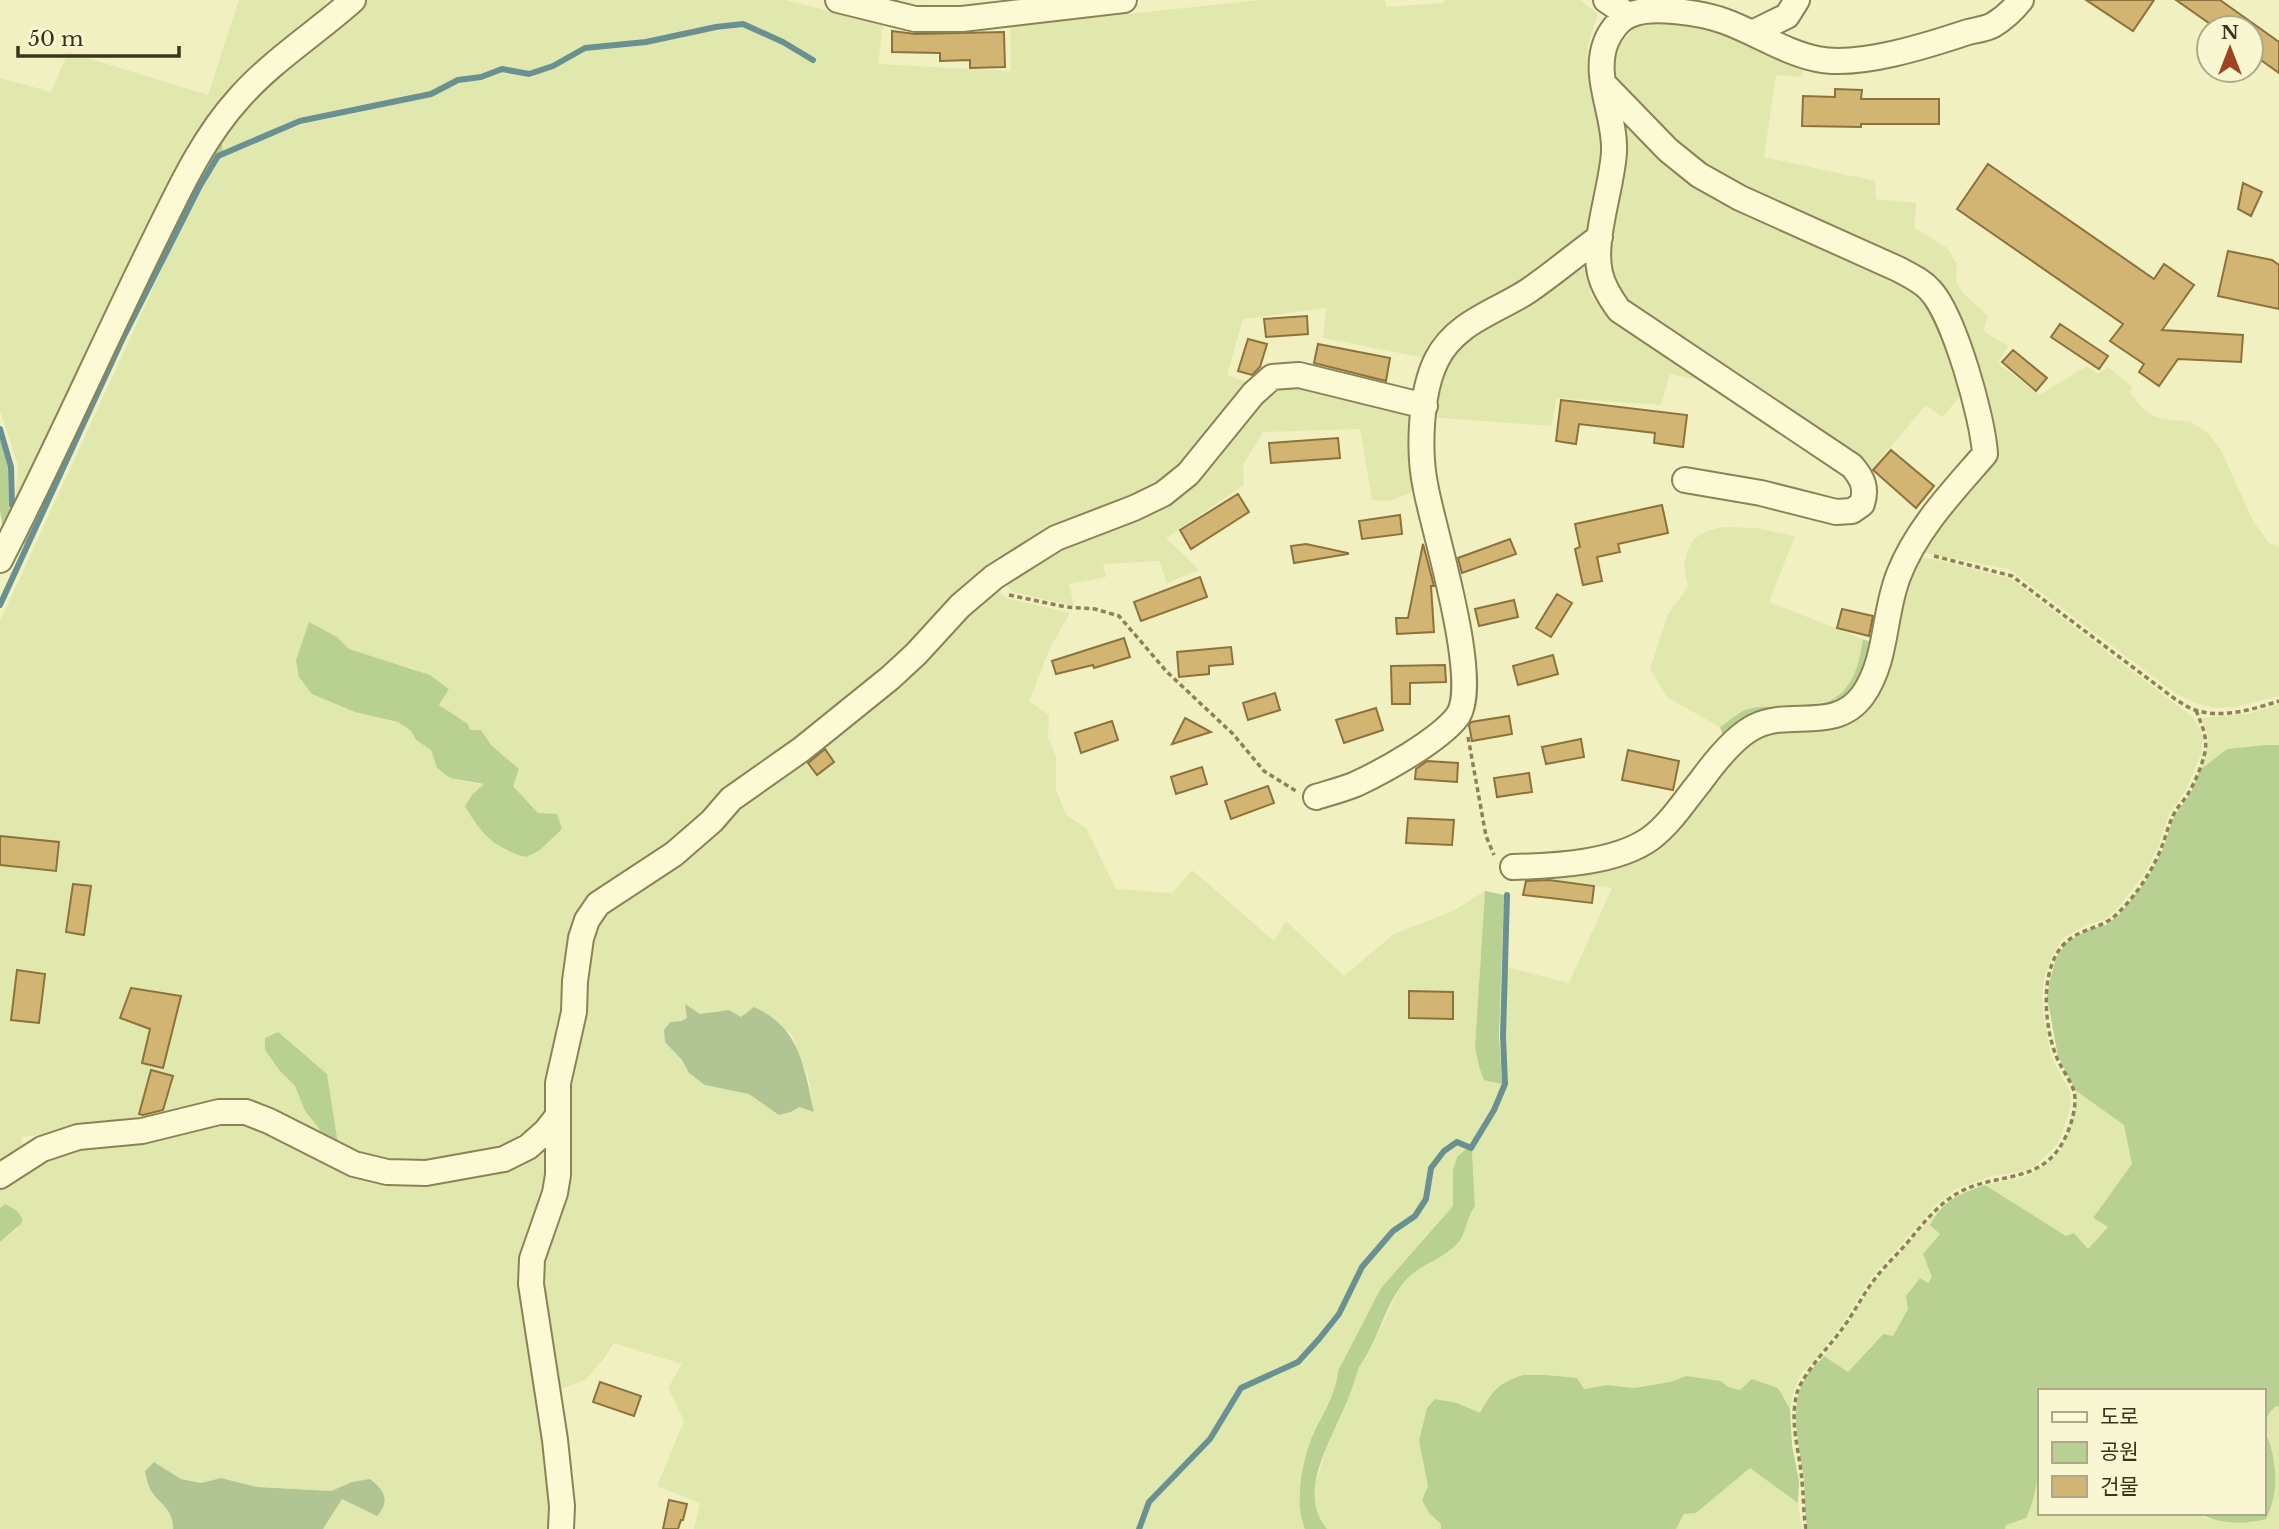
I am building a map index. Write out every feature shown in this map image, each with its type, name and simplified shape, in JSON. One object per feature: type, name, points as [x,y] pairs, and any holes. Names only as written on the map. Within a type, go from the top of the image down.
[{"type":"street","points":[[0,560],[126,297],[207,140],[239,97],[261,75],[353,0]]},
{"type":"street","points":[[838,0],[915,19],[962,19],[1124,0]]},
{"type":"street","points":[[1606,0],[1629,15]]},
{"type":"street","points":[[1752,33],[1787,16],[1797,0]]},
{"type":"street","points":[[1685,480],[1760,493],[1836,512],[1852,511],[1862,504],[1866,492],[1861,478],[1846,462],[1619,310],[1608,295],[1600,273],[1598,255],[1614,148],[1612,121],[1601,73],[1606,41],[1616,25],[1629,15],[1645,11],[1703,15],[1723,20],[1819,59],[1853,59],[1940,42],[1992,26],[2011,13],[2021,0]]},
{"type":"street","points":[[1513,867],[1579,862],[1630,849],[1651,838],[1738,738],[1755,727],[1770,722],[1830,717],[1852,708],[1864,694],[1875,672],[1898,575],[1908,555],[1941,505],[1985,454],[1984,434],[1953,328],[1931,290],[1898,269],[1741,198],[1699,175],[1668,150],[1604,84]]},
{"type":"street","points":[[1316,797],[1355,784],[1423,746],[1459,715],[1464,697],[1465,672],[1455,613],[1425,487],[1421,425],[1436,360],[1451,338],[1466,325],[1516,299],[1600,237]]},
{"type":"street","points":[[561,1529],[562,1506],[555,1440],[531,1284],[532,1259],[555,1193],[558,1175],[558,1083],[574,1012],[581,938],[587,920],[598,904],[674,854],[712,821],[731,799],[802,749],[890,678],[960,606],[994,577],[1056,538],[1163,494],[1188,474],[1232,418],[1272,377],[1299,374],[1425,406]]},
{"type":"street","points":[[0,1176],[42,1149],[78,1137],[142,1130],[219,1112],[246,1112],[270,1121],[354,1164],[387,1172],[426,1173],[504,1160],[528,1147],[547,1130],[556,1117]]},
{"type":"path","points":[[1908,555],[1934,556],[2012,576],[2175,699],[2196,710],[2222,713],[2279,701]]},
{"type":"path","points":[[994,577],[1009,594],[1066,607],[1095,609],[1119,616],[1167,672],[1233,734],[1264,771],[1290,790],[1316,797]]},
{"type":"path","points":[[1806,1529],[1794,1410],[1805,1374],[1817,1363],[1845,1326],[1874,1280],[1938,1208],[1958,1193],[1993,1180],[2021,1176],[2036,1170],[2048,1161],[2066,1137],[2075,1105],[2074,1091],[2056,1056],[2046,998],[2055,957],[2066,941],[2089,928],[2105,924],[2119,913],[2147,876],[2162,848],[2173,815],[2189,792],[2205,755],[2207,737],[2196,710]]},
{"type":"path","points":[[1459,715],[1466,725],[1486,836],[1495,858],[1513,867]]},
{"type":"green space","points":[[239,0],[328,0],[307,27],[246,73],[204,123],[15,502],[18,465],[0,411],[0,78],[51,92],[68,52],[208,95]]},
{"type":"green space","points":[[362,0],[785,0],[883,25],[878,64],[1011,71],[1010,26],[1261,0],[1385,0],[1386,7],[1443,3],[1445,0],[1580,0],[1598,14],[1588,44],[1587,63],[1601,139],[1596,201],[1589,241],[1430,359],[1323,338],[1326,308],[1243,319],[1227,375],[1255,385],[1165,486],[1077,522],[910,651],[689,831],[607,888],[566,995],[547,1110],[541,1124],[508,1152],[394,1169],[339,1150],[327,1074],[277,1033],[280,1071],[295,1086],[305,1111],[326,1143],[270,1116],[21,1137],[23,1152],[0,1168],[0,621],[167,258],[219,158],[300,125],[433,96],[459,82],[483,79],[501,71],[529,78],[586,50],[648,44],[685,35],[745,27],[780,42],[813,62],[813,57],[785,39],[743,22],[728,23],[645,40],[584,46],[551,65],[528,73],[501,67],[480,75],[457,78],[430,92],[299,120],[223,153],[220,129]],"holes":[[[309,623],[337,637],[349,649],[412,668],[449,688],[439,705],[468,724],[470,730],[481,730],[491,745],[519,769],[513,786],[538,813],[562,829],[540,850],[505,851],[497,844],[472,795],[486,784],[450,778],[437,768],[431,750],[416,740],[411,731],[398,722],[355,712],[296,660]]]},
{"type":"green space","points":[[1657,20],[1717,27],[1803,68],[1802,77],[1776,75],[1764,157],[1875,181],[1876,199],[1916,203],[1914,227],[1947,248],[1957,264],[1956,282],[1964,294],[1988,316],[1983,331],[2008,346],[1998,363],[2039,395],[2087,366],[2098,374],[2108,367],[2132,387],[2130,393],[2145,411],[2158,418],[2191,422],[2208,433],[2221,450],[2253,521],[2269,543],[2279,547],[2279,696],[2236,707],[2216,708],[2198,704],[2175,693],[2009,569],[1919,552],[1993,458],[1997,448],[1995,434],[1942,292],[1718,180],[1627,99],[1613,74],[1612,66],[1618,47],[1633,29]]},
{"type":"green space","points":[[1625,122],[1923,289],[1966,390],[1942,417],[1926,405],[1869,472],[1613,292],[1606,239],[1622,123]]},
{"type":"green space","points":[[220,129],[223,153],[216,156],[141,300],[25,545],[21,541]]},
{"type":"green space","points":[[1592,249],[1587,273],[1591,295],[1600,306],[1713,383],[1670,374],[1661,405],[1557,398],[1551,426],[1429,417],[1448,354]]},
{"type":"green space","points":[[1274,381],[1413,406],[1422,488],[1389,501],[1372,500],[1360,429],[1263,432],[1243,465],[1244,485],[1166,538],[1199,570],[1167,583],[1159,561],[1103,564],[1106,577],[1069,584],[1074,606],[1013,592],[1000,578],[1136,512]]},
{"type":"green space","points":[[0,440],[8,467],[12,520],[3,529],[0,511]]},
{"type":"green space","points":[[1725,527],[1755,528],[1795,536],[1769,602],[1863,639],[1861,655],[1852,680],[1840,696],[1798,708],[1763,708],[1741,712],[1720,727],[1668,698],[1650,669],[1668,614],[1688,587],[1684,567],[1687,552],[1694,539],[1706,531]]},
{"type":"green space","points":[[1912,557],[1934,559],[2011,579],[2194,718],[2203,737],[2201,754],[2186,790],[2169,814],[2158,847],[2144,875],[2116,910],[2104,920],[2088,924],[2063,938],[2052,956],[2044,979],[2044,1018],[2052,1058],[2070,1092],[2071,1104],[2056,1146],[2034,1167],[1992,1176],[1956,1189],[1935,1206],[1871,1278],[1842,1324],[1814,1361],[1802,1372],[1790,1409],[1778,1388],[1768,1385],[1740,1390],[1686,1376],[1670,1382],[1634,1388],[1607,1385],[1583,1389],[1490,1394],[1480,1414],[1457,1403],[1427,1408],[1419,1441],[1428,1486],[1422,1500],[1429,1513],[1441,1524],[1441,1529],[1327,1529],[1318,1518],[1314,1502],[1315,1485],[1326,1449],[1344,1410],[1359,1367],[1367,1357],[1400,1287],[1410,1274],[1449,1252],[1475,1206],[1472,1151],[1508,1085],[1505,1036],[1507,967],[1569,983],[1612,888],[1513,874],[1632,853],[1757,731],[1839,720]]},
{"type":"green space","points":[[992,584],[1006,598],[1070,613],[1050,648],[1029,701],[1049,715],[1048,738],[1056,756],[1056,789],[1066,815],[1086,828],[1116,889],[1172,893],[1192,870],[1274,941],[1286,921],[1344,976],[1394,934],[1453,911],[1485,891],[1475,1047],[1484,1079],[1502,1084],[1470,1145],[1457,1139],[1442,1149],[1428,1167],[1424,1198],[1413,1214],[1391,1228],[1360,1265],[1337,1313],[1317,1338],[1296,1359],[1239,1386],[1207,1438],[1147,1500],[1136,1529],[694,1529],[700,1503],[657,1486],[684,1421],[668,1388],[682,1364],[614,1343],[585,1380],[552,1392],[535,1284],[591,922]],"holes":[[[685,1005],[700,1014],[719,1010],[777,1024],[792,1035],[808,1076],[814,1112],[799,1107],[779,1114],[749,1094],[689,1073],[682,1060],[665,1042],[664,1029],[670,1022],[687,1018]]]},
{"type":"green space","points":[[309,622],[337,637],[349,649],[430,675],[449,689],[439,705],[468,724],[470,730],[481,730],[491,745],[519,769],[513,786],[538,813],[557,814],[562,829],[540,850],[526,857],[515,854],[489,839],[465,806],[484,784],[450,778],[437,768],[431,750],[398,722],[355,712],[312,694],[299,677],[296,660]]},
{"type":"green space","points":[[1863,639],[1878,645],[1850,702],[1724,740],[1720,727],[1749,709],[1812,707],[1836,697],[1852,679]]},
{"type":"green space","points":[[2279,704],[2279,745],[2227,749],[2200,770],[2206,755],[2208,736],[2202,718],[2251,713]]},
{"type":"green space","points":[[2279,745],[2279,1407],[2276,1406],[2272,1410],[2265,1422],[2265,1389],[2038,1389],[2038,1473],[2032,1504],[2026,1518],[2006,1525],[2005,1529],[1808,1529],[1796,1427],[1800,1389],[1808,1374],[1824,1356],[1848,1372],[1883,1334],[1893,1336],[1908,1309],[1906,1296],[1920,1278],[1928,1283],[1932,1277],[1923,1254],[1940,1234],[1930,1225],[1941,1209],[1959,1195],[1985,1185],[2066,1236],[2074,1233],[2088,1249],[2108,1227],[2093,1218],[2132,1164],[2124,1125],[2075,1090],[2058,1056],[2047,997],[2050,980],[2056,958],[2067,942],[2090,929],[2106,925],[2120,914],[2148,878],[2163,849],[2174,816],[2191,793],[2200,770],[2227,749]]},
{"type":"green space","points":[[1485,891],[1504,895],[1499,1036],[1502,1084],[1484,1080],[1475,1047]]},
{"type":"green space","points":[[685,1004],[700,1014],[729,1010],[741,1017],[754,1007],[782,1026],[798,1051],[814,1112],[799,1107],[779,1115],[749,1094],[705,1085],[689,1073],[682,1060],[665,1042],[664,1030],[670,1022],[687,1018]]},
{"type":"green space","points":[[278,1032],[327,1074],[339,1150],[326,1143],[305,1111],[295,1086],[265,1050],[265,1038]]},
{"type":"green space","points":[[2075,1090],[2124,1125],[2133,1164],[2093,1218],[2108,1227],[2088,1249],[2074,1234],[2066,1236],[1985,1185],[2021,1178],[2049,1162],[2061,1150],[2076,1105]]},
{"type":"green space","points":[[222,1115],[369,1174],[542,1141],[555,1158],[528,1262],[557,1529],[323,1529],[352,1482],[331,1491],[257,1487],[221,1478],[201,1483],[181,1479],[154,1462],[151,1489],[173,1519],[173,1529],[0,1529],[0,1242],[17,1229],[6,1204],[0,1208],[0,1180],[34,1157]]},
{"type":"green space","points":[[1458,1145],[1466,1149],[1457,1157],[1453,1170],[1453,1206],[1381,1288],[1338,1371],[1337,1386],[1303,1464],[1301,1519],[1305,1529],[1141,1529],[1151,1503],[1212,1441],[1243,1390],[1299,1364],[1342,1316],[1365,1268],[1395,1232],[1417,1218],[1429,1200],[1433,1169],[1446,1152]]},
{"type":"green space","points":[[1466,1149],[1472,1151],[1475,1206],[1457,1244],[1413,1273],[1389,1306],[1371,1348],[1359,1367],[1318,1471],[1315,1501],[1319,1516],[1327,1529],[1305,1529],[1300,1501],[1304,1464],[1312,1437],[1332,1397],[1338,1371],[1381,1288],[1453,1206],[1453,1170],[1457,1157]]},
{"type":"green space","points":[[5,1204],[16,1210],[22,1223],[0,1242],[0,1208]]},
{"type":"green space","points":[[1939,1209],[1930,1225],[1940,1233],[1932,1277],[1908,1309],[1893,1337],[1882,1334],[1848,1372],[1824,1356],[1875,1281]]},
{"type":"green space","points":[[1523,1375],[1577,1378],[1584,1389],[1607,1385],[1634,1388],[1670,1382],[1686,1376],[1721,1381],[1728,1387],[1740,1390],[1752,1379],[1778,1388],[1790,1409],[1792,1445],[1799,1481],[1798,1503],[1750,1468],[1696,1513],[1684,1514],[1676,1529],[1441,1529],[1441,1524],[1429,1513],[1422,1500],[1428,1486],[1419,1441],[1427,1408],[1435,1399],[1457,1403],[1480,1413],[1497,1389],[1507,1381]]},
{"type":"green space","points":[[2279,1407],[2279,1529],[2005,1529],[2006,1525],[2025,1518],[2029,1512],[2038,1465],[2038,1515],[2202,1515],[2208,1519],[2253,1523],[2272,1507],[2274,1494],[2272,1450],[2265,1425],[2267,1416]]},
{"type":"green space","points":[[2265,1422],[2275,1475],[2273,1502],[2266,1519],[2232,1522],[2202,1515],[2265,1515]]},
{"type":"green space","points":[[154,1462],[181,1479],[201,1483],[221,1478],[257,1487],[331,1491],[352,1482],[370,1479],[379,1487],[385,1501],[377,1516],[342,1499],[323,1529],[173,1529],[169,1512],[150,1489],[147,1480],[145,1471]]},
{"type":"green space","points":[[1750,1468],[1798,1503],[1802,1529],[1676,1529],[1684,1514],[1696,1513]]},
{"type":"building","points":[[2086,0],[2154,0],[2133,31]]},
{"type":"building","points":[[2176,0],[2220,0],[2240,14],[2196,14]]},
{"type":"building","points":[[892,31],[915,34],[1004,32],[1005,67],[970,68],[970,60],[940,61],[940,53],[892,52]]},
{"type":"building","points":[[2265,32],[2279,42],[2279,73],[2265,63]]},
{"type":"building","points":[[1835,89],[1862,90],[1861,99],[1939,99],[1939,124],[1802,126],[1803,96],[1835,97]]},
{"type":"building","points":[[1988,164],[2154,279],[2164,264],[2194,285],[2162,330],[2243,335],[2241,362],[2178,359],[2159,386],[2139,372],[2144,364],[2110,341],[2123,324],[1957,209]]},
{"type":"building","points":[[2243,183],[2262,192],[2251,216],[2238,209]]},
{"type":"building","points":[[2228,251],[2272,260],[2279,265],[2279,309],[2218,296]]},
{"type":"building","points":[[1307,316],[1308,334],[1266,337],[1264,319]]},
{"type":"building","points":[[2060,324],[2108,356],[2099,369],[2051,337]]},
{"type":"building","points":[[1248,339],[1267,344],[1260,367],[1252,375],[1238,371]]},
{"type":"building","points":[[1318,344],[1390,358],[1386,381],[1314,363]]},
{"type":"building","points":[[2013,350],[2047,378],[2036,391],[2002,362]]},
{"type":"building","points":[[1561,400],[1687,415],[1683,447],[1654,443],[1655,433],[1579,424],[1576,444],[1556,441]]},
{"type":"building","points":[[1338,438],[1340,458],[1271,463],[1269,443]]},
{"type":"building","points":[[1891,450],[1934,486],[1916,508],[1873,470]]},
{"type":"building","points":[[1238,494],[1249,512],[1191,549],[1180,530]]},
{"type":"building","points":[[1662,505],[1668,533],[1618,544],[1620,552],[1597,557],[1602,581],[1583,585],[1575,549],[1580,547],[1575,524]]},
{"type":"building","points":[[1400,515],[1402,534],[1362,539],[1359,521]]},
{"type":"building","points":[[1510,539],[1516,554],[1462,573],[1458,558]]},
{"type":"building","points":[[1306,544],[1348,554],[1294,563],[1291,546]]},
{"type":"building","points":[[1423,544],[1434,586],[1431,586],[1434,632],[1397,634],[1396,618],[1408,618]]},
{"type":"building","points":[[1200,577],[1207,597],[1141,621],[1134,602]]},
{"type":"building","points":[[1557,594],[1572,603],[1551,637],[1536,628]]},
{"type":"building","points":[[1514,600],[1518,617],[1479,626],[1475,609]]},
{"type":"building","points":[[1842,609],[1873,616],[1869,636],[1837,628]]},
{"type":"building","points":[[1124,638],[1130,657],[1094,668],[1093,665],[1056,674],[1052,661]]},
{"type":"building","points":[[1231,647],[1233,664],[1209,666],[1209,674],[1179,677],[1177,652]]},
{"type":"building","points":[[1553,655],[1558,674],[1518,685],[1513,666]]},
{"type":"building","points":[[1445,665],[1446,682],[1410,683],[1410,704],[1392,704],[1391,666]]},
{"type":"building","points":[[1275,693],[1280,710],[1248,720],[1243,703]]},
{"type":"building","points":[[1376,708],[1383,730],[1344,743],[1336,720]]},
{"type":"building","points":[[1509,716],[1512,734],[1472,741],[1469,725],[1471,722]]},
{"type":"building","points":[[1185,718],[1211,732],[1172,744]]},
{"type":"building","points":[[1112,721],[1118,740],[1081,753],[1075,733]]},
{"type":"building","points":[[1581,739],[1584,757],[1546,764],[1542,747]]},
{"type":"building","points":[[825,749],[834,762],[817,775],[808,763]]},
{"type":"building","points":[[1628,750],[1679,761],[1673,790],[1622,780]]},
{"type":"building","points":[[1427,761],[1458,763],[1457,782],[1415,779],[1416,769]]},
{"type":"building","points":[[1202,767],[1207,784],[1176,794],[1171,777]]},
{"type":"building","points":[[1529,773],[1532,792],[1497,797],[1494,778]]},
{"type":"building","points":[[1268,786],[1274,803],[1231,819],[1225,801]]},
{"type":"building","points":[[1408,818],[1454,820],[1452,845],[1406,843]]},
{"type":"building","points":[[0,836],[59,842],[56,871],[0,865]]},
{"type":"building","points":[[1549,880],[1594,886],[1592,903],[1523,895],[1526,881]]},
{"type":"building","points":[[73,884],[91,886],[84,935],[66,932]]},
{"type":"building","points":[[17,970],[45,974],[39,1023],[11,1020]]},
{"type":"building","points":[[131,988],[181,996],[163,1068],[142,1063],[150,1029],[120,1018]]},
{"type":"building","points":[[1409,991],[1453,992],[1453,1019],[1409,1018]]},
{"type":"building","points":[[151,1070],[173,1076],[163,1110],[143,1115],[139,1114]]},
{"type":"building","points":[[600,1382],[641,1396],[634,1416],[593,1402]]},
{"type":"building","points":[[669,1500],[687,1504],[678,1529],[663,1529]]},
{"type":"waterway","points":[[0,605],[122,340],[218,156],[300,121],[431,94],[458,80],[481,77],[502,69],[529,74],[553,66],[585,48],[646,42],[743,24],[783,42],[813,60]]},
{"type":"waterway","points":[[0,429],[11,467],[12,505]]},
{"type":"waterway","points":[[1139,1529],[1149,1502],[1210,1439],[1241,1388],[1298,1362],[1319,1339],[1339,1314],[1362,1267],[1393,1231],[1415,1216],[1426,1199],[1431,1168],[1444,1151],[1457,1142],[1471,1148],[1494,1110],[1505,1084],[1503,1036],[1507,895]]}]
